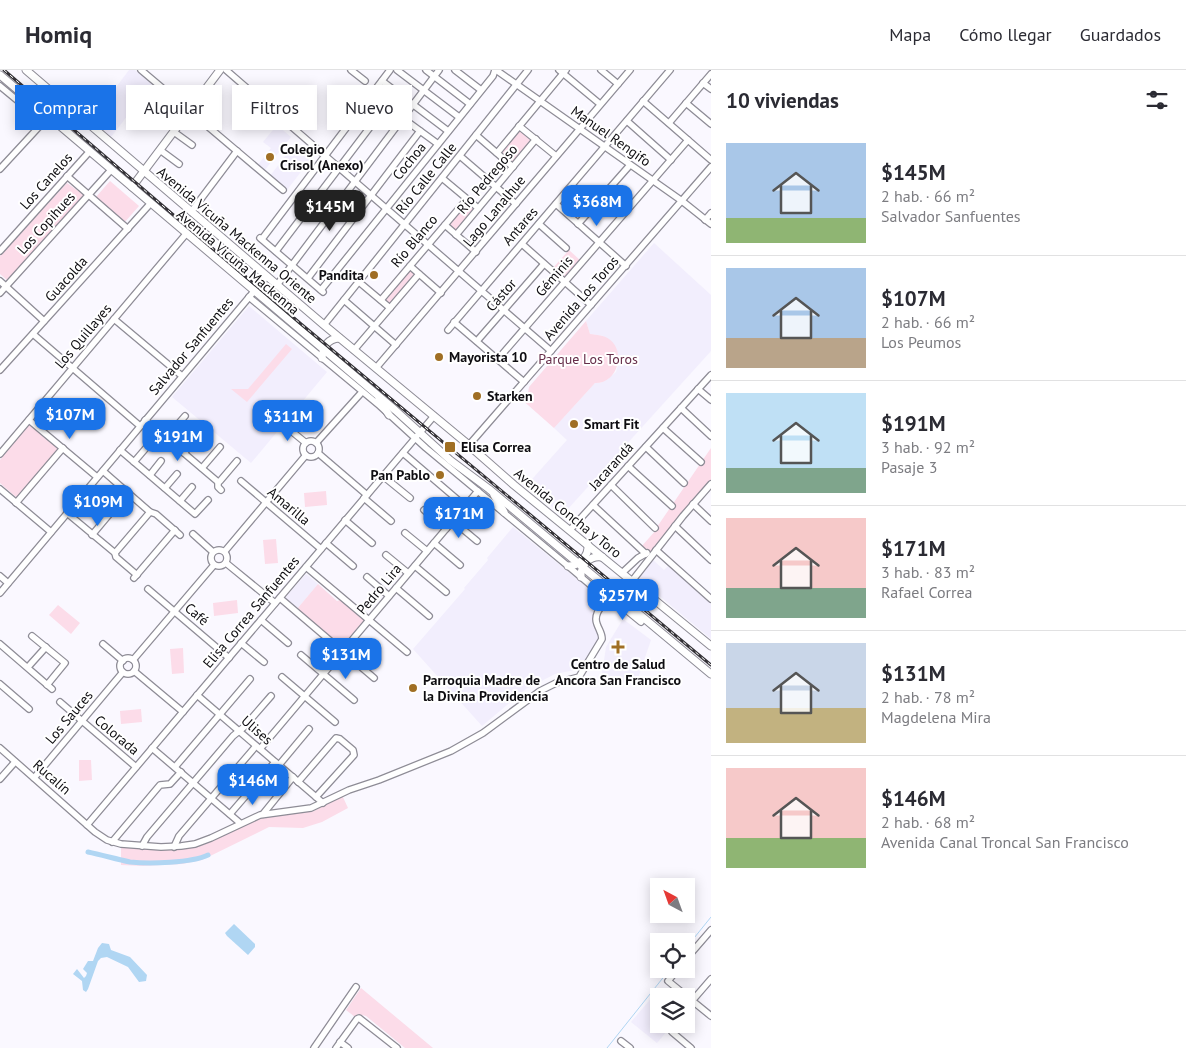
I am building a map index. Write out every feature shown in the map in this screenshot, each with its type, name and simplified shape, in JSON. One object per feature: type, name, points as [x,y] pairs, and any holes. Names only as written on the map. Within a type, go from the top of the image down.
[{"type":"main road","name":"Avenida Vicuña Mackenna Oriente","points":[[26,70],[144,173],[434,416]]},
{"type":"main road","points":[[208,85],[220,70]]},
{"type":"main road","name":"Avenida Vicuña Mackenna","points":[[0,75],[15,87]]},
{"type":"main road","name":"Avenida Vicuña Mackenna","points":[[65,130],[186,234],[251,294],[323,350],[374,393],[417,436]]},
{"type":"main road","points":[[132,187],[174,132]]},
{"type":"main road","points":[[322,358],[323,350],[330,340],[339,338]]},
{"type":"main road","points":[[374,393],[389,415]]},
{"type":"main road","name":"Avenida Concha y Toro","points":[[434,416],[514,485],[711,646]]},
{"type":"main road","points":[[417,436],[489,489],[631,610],[711,674]]},
{"type":"main road","points":[[489,489],[504,512]]},
{"type":"main road","points":[[581,577],[580,565],[587,553],[588,545]]},
{"type":"main road","points":[[568,566],[580,565],[591,558],[602,557]]},
{"type":"main road","points":[[619,604],[631,610]]},
{"type":"main road","points":[[640,622],[655,628]]},
{"type":"street","points":[[142,70],[160,85]]},
{"type":"street","points":[[226,70],[551,352]]},
{"type":"street","points":[[351,70],[365,81]]},
{"type":"street","points":[[379,85],[390,70]]},
{"type":"street","points":[[397,70],[459,118]]},
{"type":"street","points":[[426,70],[470,104]]},
{"type":"street","points":[[413,105],[439,70]]},
{"type":"street","points":[[454,70],[481,90]]},
{"type":"street","name":"Cochoa","points":[[308,278],[322,291],[496,70]]},
{"type":"street","name":"Manuel Rengifo","points":[[496,70],[682,201],[711,224]]},
{"type":"street","name":"Río Calle Calle","points":[[324,325],[528,70]]},
{"type":"street","points":[[601,70],[618,84]]},
{"type":"street","name":"Lago Lanalhue","points":[[376,368],[630,70]]},
{"type":"street","name":"Antares","points":[[448,330],[670,70]]},
{"type":"street","points":[[497,153],[563,71],[600,104]]},
{"type":"street","points":[[668,123],[711,74]]},
{"type":"street","points":[[382,81],[448,131]]},
{"type":"street","points":[[703,83],[711,89]]},
{"type":"street","name":"Avenida Vicuña Mackenna","points":[[0,86],[15,98]]},
{"type":"street","points":[[643,101],[711,160]]},
{"type":"street","points":[[686,103],[711,124]]},
{"type":"street","points":[[626,121],[671,160]]},
{"type":"street","points":[[412,125],[438,144]]},
{"type":"street","points":[[520,126],[556,156]]},
{"type":"street","points":[[0,169],[36,130]]},
{"type":"street","points":[[212,130],[283,190]]},
{"type":"street","points":[[344,130],[261,238],[308,278],[420,131]]},
{"type":"street","points":[[276,252],[368,130]]},
{"type":"street","points":[[277,285],[394,130]]},
{"type":"street","points":[[174,132],[192,145]]},
{"type":"street","points":[[476,136],[513,167]]},
{"type":"street","name":"Río Pedregoso","points":[[456,235],[536,140]]},
{"type":"street","name":"Géminis","points":[[498,359],[688,140]]},
{"type":"street","points":[[160,150],[179,164]]},
{"type":"street","name":"Los Canelos","points":[[0,251],[90,151]]},
{"type":"street","points":[[191,212],[237,151]]},
{"type":"street","points":[[460,156],[516,204]]},
{"type":"street","points":[[578,224],[630,165]]},
{"type":"street","name":"Avenida Los Toros","points":[[469,445],[711,167]]},
{"type":"street","name":"Los Copihues","points":[[0,293],[111,170]]},
{"type":"street","points":[[67,176],[128,229]]},
{"type":"street","points":[[442,178],[478,208]]},
{"type":"street","name":"Río Blanco","points":[[381,300],[467,199]]},
{"type":"street","name":"Guacolda","points":[[0,370],[150,204]]},
{"type":"street","points":[[556,204],[626,266]]},
{"type":"street","points":[[705,220],[711,214]]},
{"type":"street","points":[[539,224],[566,248]]},
{"type":"street","points":[[445,225],[476,252]]},
{"type":"street","name":"Los Quillayes","points":[[0,454],[186,234]]},
{"type":"street","points":[[522,244],[591,305]]},
{"type":"street","name":"Cástor","points":[[477,341],[544,264]]},
{"type":"street","points":[[410,266],[441,293]]},
{"type":"street","points":[[354,350],[419,274]]},
{"type":"street","name":"Salvador Sanfuentes","points":[[0,593],[267,276]]},
{"type":"street","points":[[0,281],[44,321]]},
{"type":"street","points":[[359,282],[390,308]]},
{"type":"street","points":[[251,294],[322,358],[389,415],[417,436],[478,491],[607,598],[619,604]]},
{"type":"street","points":[[344,300],[396,345]]},
{"type":"street","points":[[114,319],[182,376]]},
{"type":"street","points":[[454,322],[524,382]]},
{"type":"street","points":[[33,334],[140,426]]},
{"type":"street","name":"Jacarandá","points":[[570,530],[711,375]]},
{"type":"street","points":[[698,389],[711,400]]},
{"type":"street","points":[[316,443],[362,392]]},
{"type":"street","points":[[681,408],[711,436]]},
{"type":"street","points":[[166,438],[185,416]]},
{"type":"street","name":"Elisa Correa Sanfuentes","points":[[87,825],[434,416]]},
{"type":"street","points":[[29,420],[97,477]]},
{"type":"street","points":[[146,420],[218,482],[218,487],[221,490]]},
{"type":"street","points":[[284,425],[306,444]]},
{"type":"street","points":[[663,428],[701,462]]},
{"type":"street","points":[[184,453],[202,431]]},
{"type":"street","points":[[306,455],[304,448],[310,441],[316,443],[319,448],[318,453]]},
{"type":"street","points":[[202,468],[220,447]]},
{"type":"street","points":[[646,447],[684,483]]},
{"type":"street","points":[[16,503],[63,448]]},
{"type":"street","points":[[134,462],[146,448]]},
{"type":"street","points":[[120,450],[195,514],[208,500]]},
{"type":"street","points":[[306,455],[312,456],[318,453]]},
{"type":"street","points":[[318,453],[391,521]]},
{"type":"street","points":[[403,453],[465,506]]},
{"type":"street","points":[[225,551],[306,455]]},
{"type":"street","points":[[150,475],[161,461]]},
{"type":"street","points":[[218,482],[237,461]]},
{"type":"street","points":[[628,466],[672,506]]},
{"type":"street","points":[[103,471],[180,535]]},
{"type":"street","points":[[165,488],[177,474]]},
{"type":"street","points":[[383,476],[410,498]]},
{"type":"street","name":"Amarilla","points":[[241,481],[321,549]]},
{"type":"street","points":[[632,581],[711,484]]},
{"type":"street","points":[[610,485],[655,528]]},
{"type":"street","points":[[180,501],[192,487]]},
{"type":"street","points":[[0,489],[51,532]]},
{"type":"street","name":"Pedro Lira","points":[[174,847],[179,836],[304,696],[478,491]]},
{"type":"street","points":[[92,535],[128,492]]},
{"type":"street","points":[[593,504],[646,554]]},
{"type":"street","points":[[693,504],[711,521]]},
{"type":"street","points":[[424,510],[446,528]]},
{"type":"street","points":[[115,553],[150,512]]},
{"type":"street","points":[[67,513],[115,553],[117,558],[135,576],[175,530]]},
{"type":"street","points":[[345,520],[372,543]]},
{"type":"street","points":[[453,520],[477,541]]},
{"type":"street","points":[[675,526],[711,560]]},
{"type":"street","points":[[405,533],[427,552]]},
{"type":"street","points":[[193,534],[213,552]]},
{"type":"street","points":[[326,543],[353,566]]},
{"type":"street","points":[[434,543],[460,564]]},
{"type":"street","points":[[213,552],[218,550],[225,551]]},
{"type":"street","points":[[622,573],[638,558],[656,550]]},
{"type":"street","points":[[656,550],[711,599]]},
{"type":"street","points":[[214,564],[222,566],[226,563],[228,557],[225,551]]},
{"type":"street","points":[[213,552],[211,557],[214,564]]},
{"type":"street","points":[[386,555],[408,573]]},
{"type":"street","points":[[226,563],[275,603]]},
{"type":"street","points":[[133,660],[214,564]]},
{"type":"street","points":[[415,566],[446,592]]},
{"type":"street","points":[[306,567],[407,652]]},
{"type":"street","points":[[0,576],[8,583]]},
{"type":"street","points":[[367,577],[389,596]]},
{"type":"street","points":[[396,588],[429,616]]},
{"type":"street","name":"Café","points":[[148,589],[229,658]]},
{"type":"street","points":[[280,598],[374,678]]},
{"type":"street","points":[[112,842],[142,846],[174,847],[203,841],[263,814],[299,810],[323,803],[349,790],[451,752],[478,736],[540,691],[556,683],[580,677],[602,639],[596,619],[607,598]]},
{"type":"street","points":[[631,610],[640,622]]},
{"type":"street","points":[[261,620],[288,643]]},
{"type":"street","points":[[0,644],[50,687],[65,663],[32,636]]},
{"type":"street","points":[[242,643],[264,662]]},
{"type":"street","points":[[103,644],[123,661]]},
{"type":"street","points":[[28,667],[46,646]]},
{"type":"street","points":[[300,655],[354,700]]},
{"type":"street","points":[[133,660],[135,664],[134,670],[130,674],[123,672],[120,667],[123,661],[133,660]]},
{"type":"street","points":[[134,670],[182,712]]},
{"type":"street","name":"Los Sauces","points":[[34,778],[123,672]]},
{"type":"street","points":[[282,677],[335,722]]},
{"type":"street","points":[[175,767],[250,679]]},
{"type":"street","points":[[0,684],[29,709]]},
{"type":"street","name":"Ulises","points":[[197,695],[323,803]]},
{"type":"street","points":[[142,846],[147,837],[233,736],[271,696]]},
{"type":"street","name":"Colorada","points":[[60,702],[136,767]]},
{"type":"street","points":[[230,814],[309,729]]},
{"type":"street","points":[[263,814],[337,738],[353,750],[354,754],[316,797]]},
{"type":"street","name":"Rucalín","points":[[0,748],[102,838],[112,842]]},
{"type":"street","points":[[152,748],[240,823]]},
{"type":"street","points":[[0,779],[15,762]]},
{"type":"street","points":[[112,842],[159,786],[170,784],[181,772]]},
{"type":"street","points":[[695,949],[711,930]]},
{"type":"street","points":[[670,978],[668,980],[677,988]]},
{"type":"street","points":[[695,998],[711,979]]},
{"type":"street","points":[[314,1048],[356,987]]},
{"type":"street","points":[[695,1003],[711,1016]]},
{"type":"street","points":[[336,1048],[359,1018],[396,1048]]},
{"type":"street","points":[[673,1033],[691,1048]]},
{"type":"street","points":[[622,1041],[630,1048]]},
{"type":"street","points":[[340,1042],[348,1048]]},
{"type":"shaded area","points":[[129,70],[135,70],[152,84],[126,85],[126,118],[111,137],[104,130],[116,130],[116,87]]},
{"type":"shaded area","name":"Colegio Crisol (Anexo)","points":[[273,130],[283,130],[291,137],[264,171],[257,166],[271,148],[263,142]]},
{"type":"shaded area","points":[[296,142],[313,156],[287,190],[270,176]]},
{"type":"shaded area","points":[[654,243],[711,295],[711,351],[566,511],[561,514],[526,486],[567,440],[554,428],[595,383],[608,379],[616,372],[618,354],[603,336],[590,334],[586,321]]},
{"type":"shaded area","points":[[249,306],[327,372],[251,463],[172,397]]},
{"type":"shaded area","points":[[513,527],[603,600],[596,608],[594,616],[600,638],[580,669],[555,674],[526,689],[482,726],[413,649],[465,589],[488,560],[487,558]]},
{"type":"shaded area","points":[[653,560],[664,570],[668,566],[711,604],[711,639],[638,578]]},
{"type":"shaded area","points":[[306,574],[318,584],[297,609],[284,599]]},
{"type":"shaded area","points":[[623,619],[651,640],[636,684],[601,680],[606,647]]},
{"type":"shaded area","points":[[650,1000],[650,1033],[665,1033],[657,1043],[631,1022]]},
{"type":"green space","points":[[520,129],[532,140],[512,164],[500,154]]},
{"type":"green space","points":[[110,181],[139,206],[124,223],[96,197]]},
{"type":"green space","points":[[67,183],[85,196],[8,281],[0,274],[0,256]]},
{"type":"green space","points":[[466,202],[475,209],[455,233],[447,225]]},
{"type":"green space","points":[[569,250],[581,261],[565,280],[552,269]]},
{"type":"green space","points":[[410,269],[417,275],[391,307],[383,300]]},
{"type":"green space","name":"Parque Los Toros","points":[[586,321],[590,334],[605,337],[614,345],[618,351],[617,366],[609,378],[603,382],[595,383],[554,428],[520,398],[525,392],[528,393],[529,387]]},
{"type":"green space","points":[[286,344],[292,349],[247,402],[231,389],[248,389]]},
{"type":"green space","points":[[29,424],[59,449],[17,498],[0,483],[0,460]]},
{"type":"green space","points":[[711,448],[711,481],[651,551],[645,551],[641,547],[657,529]]},
{"type":"green space","points":[[326,491],[327,505],[305,507],[304,493]]},
{"type":"green space","points":[[276,539],[278,563],[265,564],[263,540]]},
{"type":"green space","points":[[318,584],[337,601],[340,600],[365,620],[341,646],[297,609]]},
{"type":"green space","points":[[237,600],[238,613],[214,616],[213,603]]},
{"type":"green space","points":[[58,605],[80,623],[71,634],[49,615]]},
{"type":"green space","points":[[183,648],[184,673],[172,674],[170,649]]},
{"type":"green space","points":[[141,709],[142,722],[121,724],[120,711]]},
{"type":"green space","points":[[79,760],[91,760],[92,780],[79,781]]},
{"type":"green space","points":[[342,795],[348,808],[322,822],[303,828],[269,827],[202,860],[182,864],[121,865],[121,847],[152,849],[196,847],[259,818],[314,811]]},
{"type":"green space","points":[[361,988],[433,1048],[405,1048],[366,1016],[358,1014],[355,1017],[346,1010]]},
{"type":"water","points":[[234,924],[255,944],[255,947],[248,955],[225,933]]},
{"type":"water","points":[[102,943],[109,944],[111,950],[130,957],[147,975],[146,981],[139,982],[128,967],[107,957],[101,958],[98,961],[88,989],[86,992],[83,990],[82,981],[73,974],[77,969],[84,978],[86,976],[87,973],[83,969],[88,961],[93,961]]},
{"type":"waterway","points":[[88,852],[130,862],[148,863],[192,860],[208,855]]},
{"type":"waterway","points":[[695,937],[711,917]]},
{"type":"waterway","points":[[607,1048],[663,978]]},
{"type":"railway","points":[[4,70],[301,324],[711,665]]},
{"type":"place","name":"Colegio Crisol (Anexo)","points":[[270,157]]},
{"type":"place","name":"Pandita","points":[[374,275]]},
{"type":"place","name":"Mayorista 10","points":[[439,357]]},
{"type":"place","name":"Starken","points":[[477,396]]},
{"type":"place","name":"Smart Fit","points":[[574,424]]},
{"type":"place","name":"Elisa Correa","points":[[450,447]]},
{"type":"place","name":"Pan Pablo","points":[[440,475]]},
{"type":"place","name":"Centro de Salud Ancora San Francisco","points":[[618,647]]},
{"type":"place","name":"Parroquia Madre de la Divina Providencia","points":[[413,688]]}]
